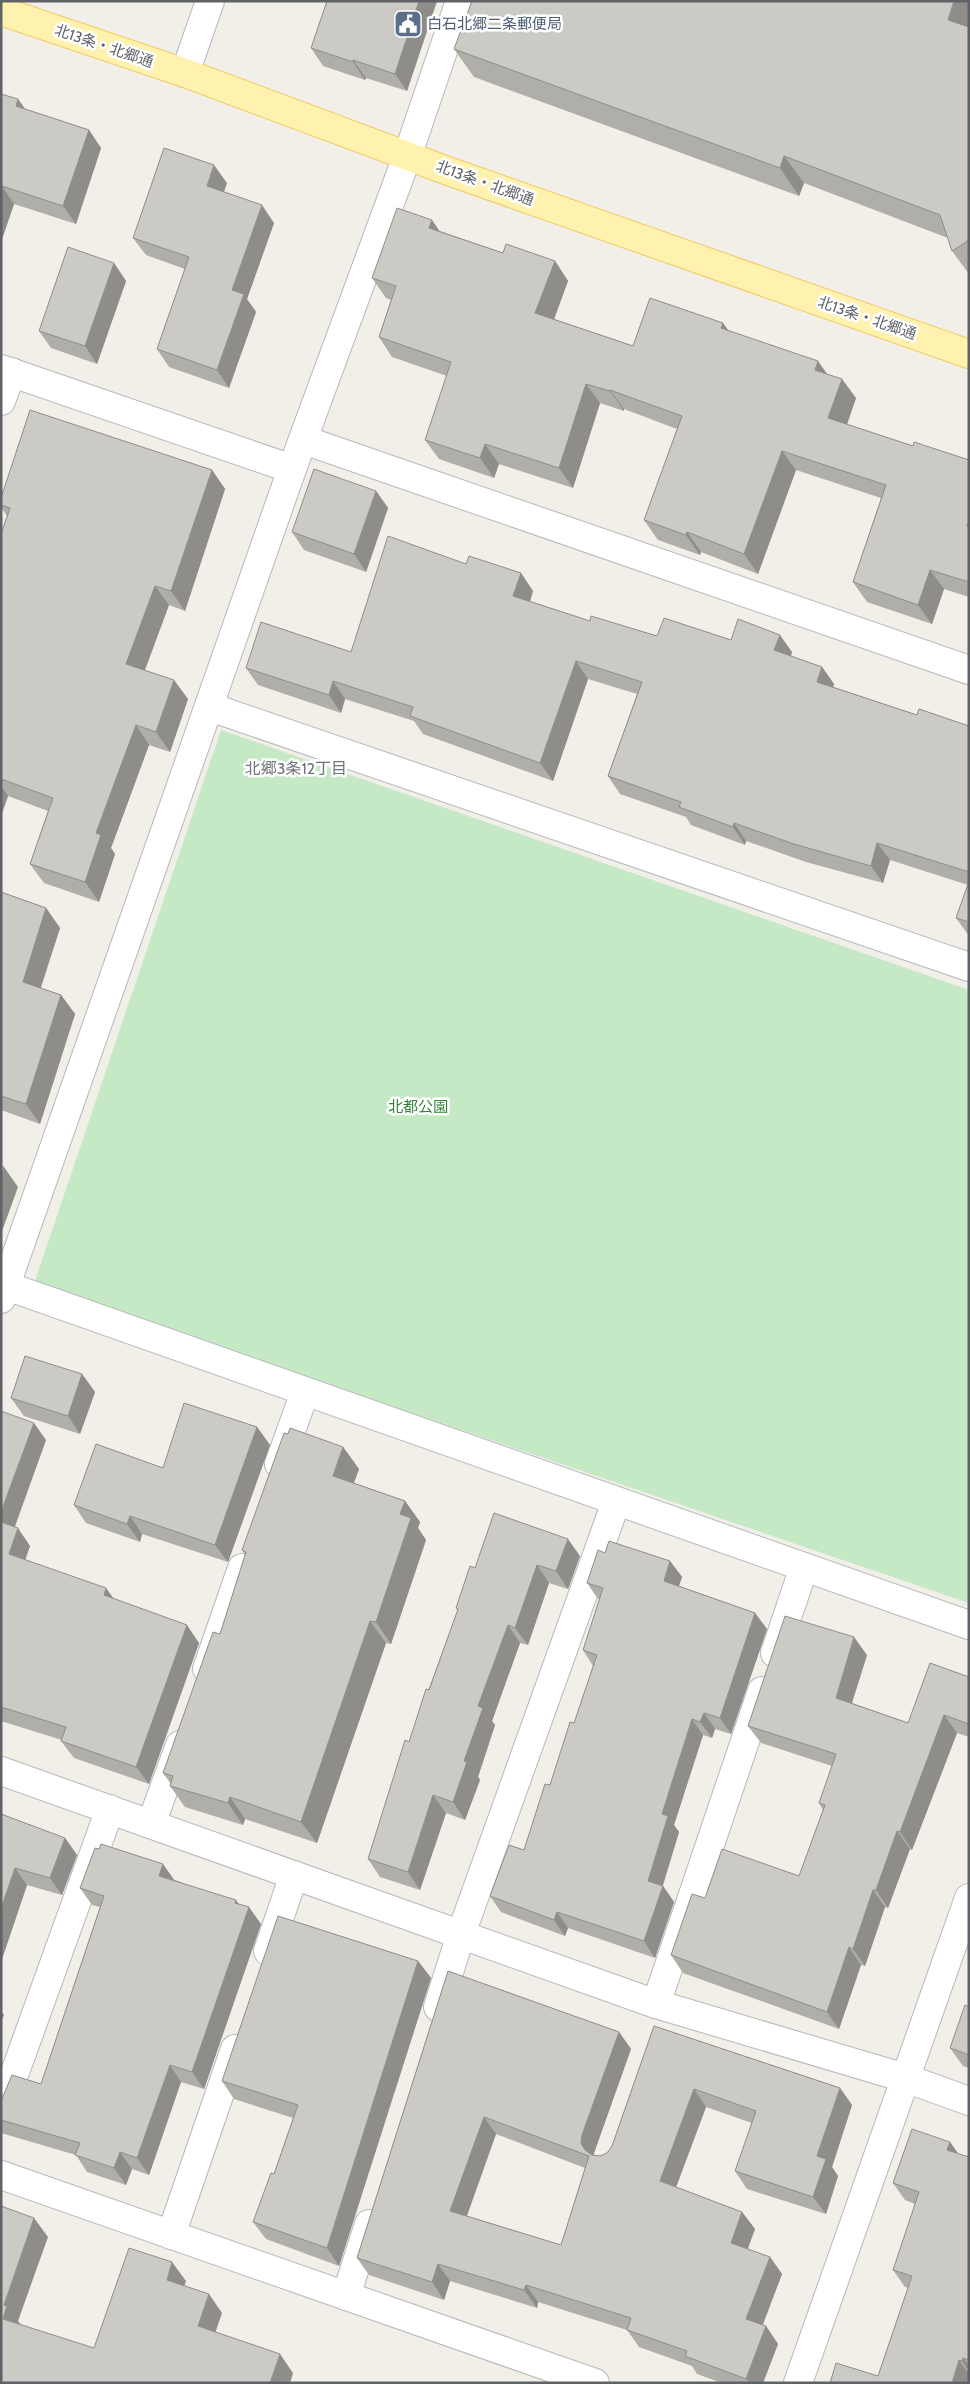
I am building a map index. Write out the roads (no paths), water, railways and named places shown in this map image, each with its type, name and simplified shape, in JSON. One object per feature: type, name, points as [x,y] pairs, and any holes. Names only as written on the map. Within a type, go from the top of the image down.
[{"type":"main road","name":"北13条・北郷通","points":[[1,11],[185,73],[408,154],[457,174],[969,354]]},
{"type":"street","points":[[185,73],[210,1]]},
{"type":"street","points":[[460,1],[408,154],[292,469],[210,707],[3,1290],[305,1392],[969,1625]]},
{"type":"street","points":[[1,401],[6,370],[292,469]]},
{"type":"street","points":[[304,440],[969,670]]},
{"type":"street","points":[[210,707],[969,966]]},
{"type":"street","points":[[272,1486],[305,1392]]},
{"type":"street","points":[[431,2030],[462,1934],[616,1502]]},
{"type":"street","points":[[198,1692],[252,1542]]},
{"type":"street","points":[[653,2033],[659,2005],[804,1567]]},
{"type":"street","points":[[151,1824],[188,1721]]},
{"type":"street","points":[[1,1771],[659,2005],[905,2078],[969,2101]]},
{"type":"street","points":[[1,2111],[110,1809]]},
{"type":"street","points":[[259,1976],[294,1875]]},
{"type":"street","points":[[798,2383],[969,1898]]},
{"type":"street","points":[[171,2235],[244,2022]]},
{"type":"street","points":[[1,2175],[595,2383]]},
{"type":"street","points":[[346,2296],[376,2201]]},
{"type":"place","name":"白石北郷二条郵便局","points":[[408,24]]},
{"type":"district","name":"北郷3条12丁目","points":[[296,768]]},
{"type":"park label","name":"北都公園","points":[[418,1107]]}]
